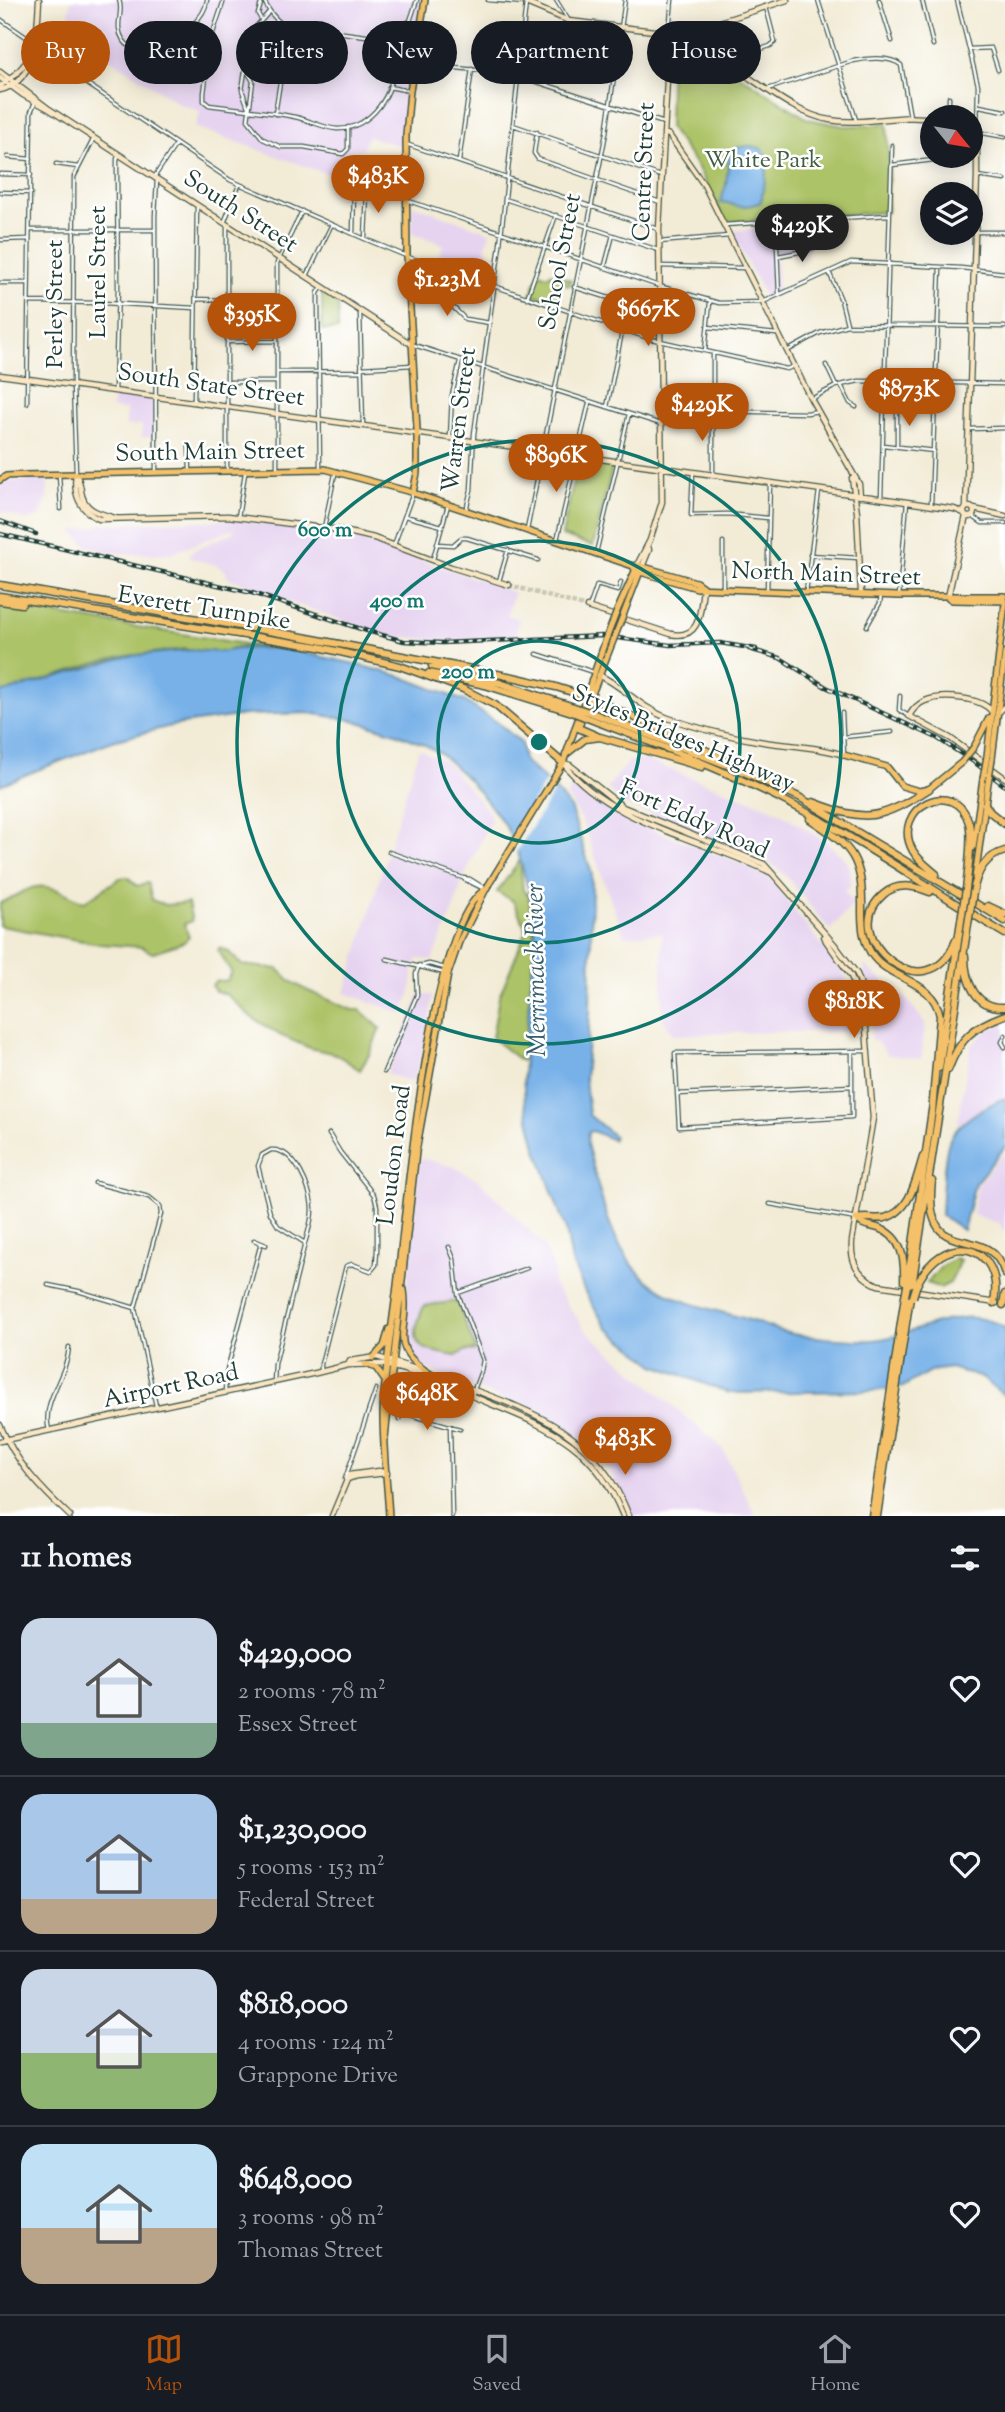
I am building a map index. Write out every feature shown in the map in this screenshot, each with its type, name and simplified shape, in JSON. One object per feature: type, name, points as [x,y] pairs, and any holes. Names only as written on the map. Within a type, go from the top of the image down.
[{"type":"highway","name":"Everett Turnpike","points":[[0,584],[386,653]]},
{"type":"highway","name":"Everett Turnpike","points":[[0,598],[136,616],[282,640],[400,666]]},
{"type":"highway","points":[[386,653],[513,677],[588,697],[697,746],[740,770]]},
{"type":"highway","name":"Styles Bridges Highway","points":[[386,653],[500,683],[740,770],[799,797],[944,883]]},
{"type":"highway","points":[[400,666],[464,689],[495,705],[563,763]]},
{"type":"highway","name":"Styles Bridges Highway","points":[[400,666],[485,685],[573,710]]},
{"type":"highway","name":"Styles Bridges Highway","points":[[591,716],[747,782],[792,804],[1003,934]]},
{"type":"highway","points":[[576,727],[600,737],[747,782]]},
{"type":"highway","points":[[566,754],[585,739],[600,737]]},
{"type":"highway","points":[[799,797],[840,813],[871,816],[897,808],[929,789]]},
{"type":"highway","points":[[909,1286],[969,918],[968,891],[971,832],[967,819],[959,808],[950,802],[938,799],[927,801],[912,817],[908,838],[917,857],[944,883],[968,891],[1005,914]]},
{"type":"highway","points":[[792,804],[841,841],[856,861],[862,884],[864,934],[872,955],[889,971],[926,989],[937,1004],[940,1016],[932,1112]]},
{"type":"highway","points":[[985,804],[989,812],[1005,824]]},
{"type":"highway","points":[[877,1516],[962,914],[968,891],[984,864],[995,854],[1005,851]]},
{"type":"highway","points":[[948,899],[911,886],[888,891],[880,898],[872,912],[871,927],[875,942],[883,955],[895,965],[910,971],[925,970],[944,960],[960,929]]},
{"type":"highway","points":[[968,891],[1005,921]]},
{"type":"highway","points":[[965,944],[967,977],[975,995],[990,1006],[1005,1007]]},
{"type":"highway","points":[[943,1082],[955,1052],[969,1033],[983,1023],[1005,1014]]},
{"type":"highway","points":[[936,1131],[930,1205],[934,1220],[940,1230],[953,1239],[987,1248],[997,1258],[1005,1274]]},
{"type":"highway","points":[[856,1219],[884,1218],[903,1206],[911,1194],[929,1135]]},
{"type":"highway","points":[[856,1219],[861,1224],[886,1231],[898,1244],[909,1286]]},
{"type":"highway","points":[[909,1286],[940,1255],[954,1249],[970,1249],[984,1256],[994,1267],[998,1286],[994,1303]]},
{"type":"highway","points":[[1004,1305],[1005,1294]]},
{"type":"highway","points":[[872,1516],[892,1402]]},
{"type":"main road","points":[[422,21],[425,0]]},
{"type":"main road","points":[[411,84],[406,144],[406,200],[417,473],[413,493]]},
{"type":"main road","name":"South Main Street","points":[[2,476],[320,468],[413,493]]},
{"type":"main road","name":"North Main Street","points":[[413,493],[638,568],[696,582],[703,587],[948,597],[953,600],[1005,600]]},
{"type":"main road","name":"Loudon Road","points":[[588,697],[593,672],[617,611],[638,568]]},
{"type":"main road","name":"Loudon Road","points":[[385,1438],[389,1413],[396,1292],[417,1115],[447,971],[460,924],[478,893],[486,889],[563,763],[576,727],[575,723],[600,676],[638,568]]},
{"type":"main road","points":[[969,869],[986,781],[999,682],[1005,600]]},
{"type":"main road","points":[[1001,661],[1005,653]]},
{"type":"main road","points":[[844,755],[887,767],[898,782],[912,790],[929,789],[961,762],[974,747],[995,713]]},
{"type":"main road","points":[[968,891],[985,804],[986,781]]},
{"type":"main road","name":"Loudon Road","points":[[389,1516],[383,1415],[386,1384],[403,1280],[421,1117],[447,971]]},
{"type":"main road","points":[[403,1280],[405,1296],[402,1342],[412,1360],[432,1375]]},
{"type":"main road","points":[[373,1358],[386,1340],[396,1292]]},
{"type":"main road","points":[[365,1364],[376,1368],[383,1375],[386,1384]]},
{"type":"main road","points":[[389,1413],[402,1382],[411,1377],[423,1376]]},
{"type":"street","points":[[37,21],[39,0]]},
{"type":"street","points":[[119,0],[119,30],[122,37],[132,49],[147,52],[153,51],[197,22],[205,10],[207,0]]},
{"type":"street","points":[[224,0],[211,39],[204,101],[209,105],[300,118],[336,129],[348,127],[373,115],[391,84]]},
{"type":"street","points":[[263,0],[258,14],[261,20],[269,12]]},
{"type":"street","points":[[263,0],[278,21]]},
{"type":"street","points":[[410,21],[417,0]]},
{"type":"street","points":[[488,0],[526,2],[569,21]]},
{"type":"street","points":[[556,0],[569,21]]},
{"type":"street","name":"School Street","points":[[623,21],[625,0]]},
{"type":"street","name":"Centre Street","points":[[669,21],[672,0]]},
{"type":"street","points":[[723,21],[787,0]]},
{"type":"street","points":[[818,0],[856,121]]},
{"type":"street","points":[[878,0],[892,41]]},
{"type":"street","points":[[922,0],[933,45]]},
{"type":"street","points":[[957,0],[976,73],[979,105]]},
{"type":"street","name":"Warren Street","points":[[525,21],[526,2]]},
{"type":"street","points":[[761,50],[771,47],[775,42],[766,7]]},
{"type":"street","points":[[0,19],[21,36]]},
{"type":"street","points":[[970,49],[991,48],[998,70]]},
{"type":"street","points":[[768,89],[864,59],[895,60],[901,65],[910,117]]},
{"type":"street","points":[[0,88],[10,83],[21,70]]},
{"type":"street","name":"South Street","points":[[0,72],[35,102],[49,109]]},
{"type":"street","points":[[459,162],[471,76]]},
{"type":"street","name":"South Street","points":[[0,78],[411,344]]},
{"type":"street","points":[[89,84],[239,185],[407,256],[660,341],[786,369],[794,366]]},
{"type":"street","points":[[243,84],[242,90],[249,110]]},
{"type":"street","points":[[253,84],[248,120],[266,141],[281,147],[304,147],[342,154],[348,149],[348,127]]},
{"type":"street","points":[[275,114],[280,84]]},
{"type":"street","name":"Warren Street","points":[[466,510],[471,490],[474,440],[518,84]]},
{"type":"street","points":[[543,84],[664,123]]},
{"type":"street","name":"School Street","points":[[527,530],[613,84]]},
{"type":"street","name":"Centre Street","points":[[638,568],[649,550],[661,508],[659,229],[666,84]]},
{"type":"street","points":[[760,84],[820,118],[856,121],[920,118]]},
{"type":"street","points":[[390,87],[410,91]]},
{"type":"street","points":[[949,97],[949,105]]},
{"type":"street","points":[[27,403],[31,112],[35,102]]},
{"type":"street","points":[[984,107],[1005,111]]},
{"type":"street","points":[[513,125],[661,176]]},
{"type":"street","points":[[537,132],[534,153],[538,159],[660,202]]},
{"type":"street","points":[[664,133],[668,134],[694,169],[851,473],[858,496],[861,593]]},
{"type":"street","points":[[984,133],[1005,137]]},
{"type":"street","name":"Perley Street","points":[[76,474],[73,385],[74,177],[94,138]]},
{"type":"street","points":[[156,472],[156,178],[176,144]]},
{"type":"street","points":[[406,144],[659,229]]},
{"type":"street","points":[[881,498],[892,145]]},
{"type":"street","name":"Laurel Street","points":[[115,391],[118,304],[117,160],[120,155]]},
{"type":"street","points":[[8,157],[31,159]]},
{"type":"street","points":[[892,165],[920,162]]},
{"type":"street","points":[[56,164],[78,167]]},
{"type":"street","points":[[974,168],[976,182]]},
{"type":"street","points":[[0,174],[31,175]]},
{"type":"street","points":[[976,176],[1005,180]]},
{"type":"street","points":[[227,470],[226,224],[239,185]]},
{"type":"street","points":[[353,234],[354,190],[367,191],[365,239]]},
{"type":"street","points":[[0,192],[31,193]]},
{"type":"street","points":[[505,198],[659,250]]},
{"type":"street","points":[[406,200],[710,302],[763,302],[851,262],[1005,272]]},
{"type":"street","points":[[194,401],[197,205]]},
{"type":"street","points":[[277,468],[277,268],[279,258],[302,212]]},
{"type":"street","points":[[527,298],[556,215]]},
{"type":"street","points":[[724,225],[890,215]]},
{"type":"street","points":[[778,256],[816,247],[816,219]]},
{"type":"street","points":[[776,222],[779,295]]},
{"type":"street","points":[[307,276],[331,225]]},
{"type":"street","points":[[30,230],[155,230]]},
{"type":"street","points":[[983,232],[1005,232]]},
{"type":"street","points":[[605,267],[613,235]]},
{"type":"street","points":[[659,242],[730,236]]},
{"type":"street","points":[[0,240],[30,239]]},
{"type":"street","points":[[948,597],[969,512],[967,492],[975,245]]},
{"type":"street","points":[[659,266],[746,268]]},
{"type":"street","points":[[931,505],[940,267]]},
{"type":"street","points":[[829,272],[841,300],[847,325]]},
{"type":"street","points":[[0,283],[29,283]]},
{"type":"street","points":[[320,468],[318,293],[322,286]]},
{"type":"street","points":[[574,287],[660,314]]},
{"type":"street","points":[[409,289],[451,305],[465,319],[490,323]]},
{"type":"street","points":[[196,299],[227,300]]},
{"type":"street","points":[[29,302],[195,308]]},
{"type":"street","points":[[705,351],[710,302]]},
{"type":"street","points":[[359,311],[363,425]]},
{"type":"street","points":[[787,351],[820,333],[847,325],[1005,327]]},
{"type":"street","points":[[708,327],[778,334]]},
{"type":"street","points":[[607,407],[622,330]]},
{"type":"street","points":[[227,342],[277,341]]},
{"type":"street","points":[[411,344],[661,424]]},
{"type":"street","points":[[713,353],[713,474]]},
{"type":"street","points":[[450,437],[453,395],[460,360]]},
{"type":"street","points":[[278,372],[319,372],[413,365]]},
{"type":"street","points":[[826,365],[850,403],[856,407]]},
{"type":"street","name":"South State Street","points":[[0,375],[576,454],[969,512]]},
{"type":"street","points":[[811,399],[839,385],[859,381],[1005,384]]},
{"type":"street","points":[[227,382],[277,382]]},
{"type":"street","points":[[558,540],[589,402]]},
{"type":"street","points":[[884,408],[935,410]]},
{"type":"street","points":[[897,409],[897,446]]},
{"type":"street","points":[[661,411],[818,411]]},
{"type":"street","points":[[596,553],[629,414]]},
{"type":"street","points":[[969,429],[1005,428]]},
{"type":"street","points":[[883,445],[934,452]]},
{"type":"street","points":[[189,446],[190,471]]},
{"type":"street","points":[[238,517],[245,469]]},
{"type":"street","points":[[324,528],[335,471]]},
{"type":"street","points":[[694,472],[691,514],[768,518]]},
{"type":"street","points":[[59,474],[61,509]]},
{"type":"street","points":[[76,474],[82,497],[88,507],[101,515],[116,518],[238,517],[355,533],[509,585]]},
{"type":"street","points":[[767,591],[770,483]]},
{"type":"street","points":[[806,592],[819,489]]},
{"type":"street","points":[[394,545],[413,493]]},
{"type":"street","points":[[899,596],[907,502]]},
{"type":"street","points":[[432,560],[448,505]]},
{"type":"street","points":[[969,512],[1005,516]]},
{"type":"street","points":[[969,512],[982,523],[1005,523]]},
{"type":"street","points":[[404,516],[442,526]]},
{"type":"street","points":[[437,544],[453,545],[461,538],[467,538],[538,560]]},
{"type":"street","points":[[723,542],[723,589]]},
{"type":"street","points":[[499,582],[508,551]]},
{"type":"street","points":[[810,555],[859,558]]},
{"type":"street","points":[[621,582],[618,591],[597,585],[588,607],[671,634],[682,635],[689,633],[697,625],[703,587]]},
{"type":"street","points":[[867,626],[880,603],[881,595]]},
{"type":"street","points":[[537,654],[593,672],[647,708],[671,719],[755,741],[807,746],[844,755],[842,713]]},
{"type":"street","points":[[981,702],[997,692],[1005,699]]},
{"type":"street","points":[[900,696],[899,710],[950,738],[1005,778]]},
{"type":"street","points":[[909,716],[919,704],[931,699],[953,698],[981,702],[995,713],[1005,706]]},
{"type":"street","points":[[843,737],[892,732]]},
{"type":"street","name":"Fort Eddy Road","points":[[563,763],[597,794],[622,812],[773,874],[835,945],[862,982],[872,1124],[851,1255],[859,1272],[884,1286],[1004,1305]]},
{"type":"street","points":[[389,852],[470,879],[486,889]]},
{"type":"street","points":[[387,959],[420,966],[429,964],[447,971]]},
{"type":"street","points":[[384,1072],[417,995],[416,974],[420,966]]},
{"type":"street","points":[[1005,1035],[1002,1042],[1005,1047]]},
{"type":"street","points":[[852,1051],[852,1117],[678,1126],[675,1053],[777,1050],[867,1051]]},
{"type":"street","points":[[677,1094],[852,1086]]},
{"type":"street","points":[[321,1372],[346,1266],[352,1264],[371,1270],[376,1265],[377,1250],[377,1206],[374,1195],[329,1134]]},
{"type":"street","points":[[274,1382],[275,1364],[305,1243],[312,1214],[308,1188],[289,1155],[281,1150],[270,1150],[260,1158],[258,1169],[270,1213],[278,1226],[305,1243]]},
{"type":"street","points":[[95,1183],[149,1197],[160,1206],[161,1214],[135,1308],[156,1409]]},
{"type":"street","points":[[770,1204],[856,1219]]},
{"type":"street","points":[[254,1240],[266,1245]]},
{"type":"street","points":[[225,1393],[226,1374],[261,1243]]},
{"type":"street","points":[[449,1247],[454,1259],[457,1294],[483,1360],[473,1393]]},
{"type":"street","points":[[457,1294],[527,1268]]},
{"type":"street","points":[[48,1285],[135,1308]]},
{"type":"street","points":[[49,1431],[48,1407],[67,1364],[69,1347]]},
{"type":"street","name":"Airport Road","points":[[348,1365],[373,1358],[391,1363]]},
{"type":"street","points":[[391,1363],[432,1375],[473,1393],[545,1426],[568,1441],[602,1476],[623,1516]]},
{"type":"street","points":[[391,1363],[548,1421],[581,1443],[610,1477],[629,1516]]},
{"type":"street","name":"Airport Road","points":[[3,1441],[348,1365],[391,1363]]},
{"type":"street","points":[[332,1516],[376,1389]]},
{"type":"street","points":[[399,1420],[401,1404]]},
{"type":"street","points":[[400,1412],[460,1429]]},
{"type":"street","points":[[0,1425],[3,1441],[36,1484],[70,1516]]},
{"type":"street","points":[[450,1426],[452,1516]]},
{"type":"street","points":[[344,1482],[349,1475],[356,1472],[387,1473]]},
{"type":"shaded area","points":[[71,0],[423,0],[419,21],[362,21],[362,84],[409,84],[403,147],[368,136],[362,150],[352,150],[350,182],[195,127],[201,111],[181,105],[149,84],[222,84],[222,21],[124,21],[124,68],[110,58],[110,21],[68,21]]},
{"type":"shaded area","points":[[412,205],[490,232],[485,249],[488,253],[480,278],[437,263],[443,244],[412,233]]},
{"type":"shaded area","points":[[796,225],[797,235],[807,234],[808,249],[776,255],[778,290],[777,294],[766,299],[732,231]]},
{"type":"shaded area","points":[[114,394],[153,400],[153,437],[142,437],[142,425],[126,426],[126,410],[112,409]]},
{"type":"shaded area","points":[[48,479],[47,499],[40,516],[27,520],[0,511],[0,482]]},
{"type":"shaded area","points":[[231,520],[356,538],[514,592],[507,615],[519,619],[516,637],[454,641],[390,636],[269,595],[269,592],[228,578],[226,571],[216,565],[190,558],[190,553],[234,532],[233,529],[172,553],[134,554],[109,552],[87,546],[73,531],[102,524]]},
{"type":"shaded area","points":[[419,749],[446,762],[489,812],[491,820],[465,874],[432,960],[418,959],[413,970],[412,988],[403,1014],[345,993]]},
{"type":"shaded area","points":[[645,760],[776,810],[826,842],[845,859],[851,873],[850,886],[844,891],[854,903],[830,930],[785,875],[766,860],[623,803],[607,788],[629,761]]},
{"type":"shaded area","points":[[575,780],[621,818],[740,863],[769,878],[845,975],[858,1032],[673,1035],[662,1017],[662,933],[624,936],[581,818],[567,796]]},
{"type":"shaded area","points":[[864,965],[908,1001],[925,1023],[921,1059],[888,1055],[872,1040]]},
{"type":"shaded area","points":[[420,993],[433,996],[426,1038],[413,1082],[387,1074]]},
{"type":"shaded area","points":[[1005,1024],[1005,1097],[986,1104],[957,1126],[971,1046],[988,1029]]},
{"type":"shaded area","points":[[1005,1151],[1005,1234],[1000,1224],[972,1214],[978,1184]]},
{"type":"shaded area","points":[[420,1158],[454,1167],[478,1180],[544,1245],[554,1270],[553,1284],[586,1331],[722,1448],[756,1516],[631,1516],[608,1469],[593,1451],[566,1428],[540,1414],[423,1367],[412,1358],[404,1344],[403,1330]]},
{"type":"green space","name":"White Park","points":[[670,84],[753,84],[808,119],[844,126],[887,122],[887,212],[726,222],[697,166],[669,127]]},
{"type":"green space","points":[[539,273],[548,276],[550,273],[571,280],[570,285],[561,283],[554,302],[531,294]]},
{"type":"green space","points":[[322,293],[338,304],[338,330],[322,330]]},
{"type":"green space","points":[[578,460],[613,465],[593,546],[562,536]]},
{"type":"green space","points":[[10,607],[268,648],[251,646],[197,653],[185,649],[121,657],[0,695],[0,608]]},
{"type":"green space","points":[[520,860],[523,891],[528,894],[536,947],[529,1020],[521,1061],[492,1038],[499,997],[525,934],[525,926],[513,901],[497,892]]},
{"type":"green space","points":[[128,877],[137,886],[148,883],[152,900],[165,905],[188,903],[192,921],[184,924],[189,937],[184,942],[152,953],[142,947],[100,944],[0,926],[0,903],[28,889],[48,887],[84,902],[120,878]]},
{"type":"green space","points":[[220,948],[229,952],[242,965],[278,969],[289,980],[306,990],[352,1010],[360,1010],[380,1028],[360,1070],[336,1054],[310,1048],[280,1035],[251,1017],[226,994],[215,991],[212,986],[215,981],[227,981],[231,972],[218,950]]},
{"type":"green space","points":[[955,1258],[960,1260],[950,1283],[940,1288],[927,1283],[941,1267]]},
{"type":"green space","points":[[457,1301],[476,1350],[465,1351],[456,1356],[433,1351],[419,1344],[416,1330],[424,1306]]},
{"type":"water","points":[[736,148],[760,148],[769,158],[761,202],[743,206],[720,203],[726,185],[729,155]]},
{"type":"water","name":"Merrimack River","points":[[285,649],[351,663],[400,676],[464,701],[498,723],[521,743],[524,761],[553,787],[570,807],[592,874],[590,1012],[585,1079],[589,1115],[614,1136],[613,1140],[593,1131],[588,1132],[587,1144],[610,1224],[624,1254],[634,1267],[657,1287],[684,1301],[806,1336],[872,1340],[955,1319],[988,1320],[1005,1328],[1005,1396],[982,1378],[951,1368],[930,1371],[903,1387],[873,1391],[729,1393],[655,1365],[607,1328],[586,1294],[572,1262],[566,1230],[536,1147],[525,1103],[523,1074],[535,933],[532,901],[519,856],[506,827],[486,800],[441,754],[396,733],[352,720],[309,713],[245,715],[175,725],[112,741],[0,785],[0,693],[129,656],[192,650],[220,652]]},
{"type":"water","points":[[1005,1098],[1005,1147],[975,1183],[963,1230],[941,1215],[948,1143],[955,1131],[968,1119]]},
{"type":"pier","points":[[548,778],[557,787],[515,854],[509,841]]},
{"type":"tunnel","points":[[509,585],[587,607]]},
{"type":"railway","points":[[0,521],[36,534]]},
{"type":"railway","points":[[0,534],[252,593],[404,641],[442,643],[603,636],[670,645],[720,643],[756,649]]},
{"type":"railway","points":[[749,649],[780,658],[826,687],[937,738],[1005,786]]}]
